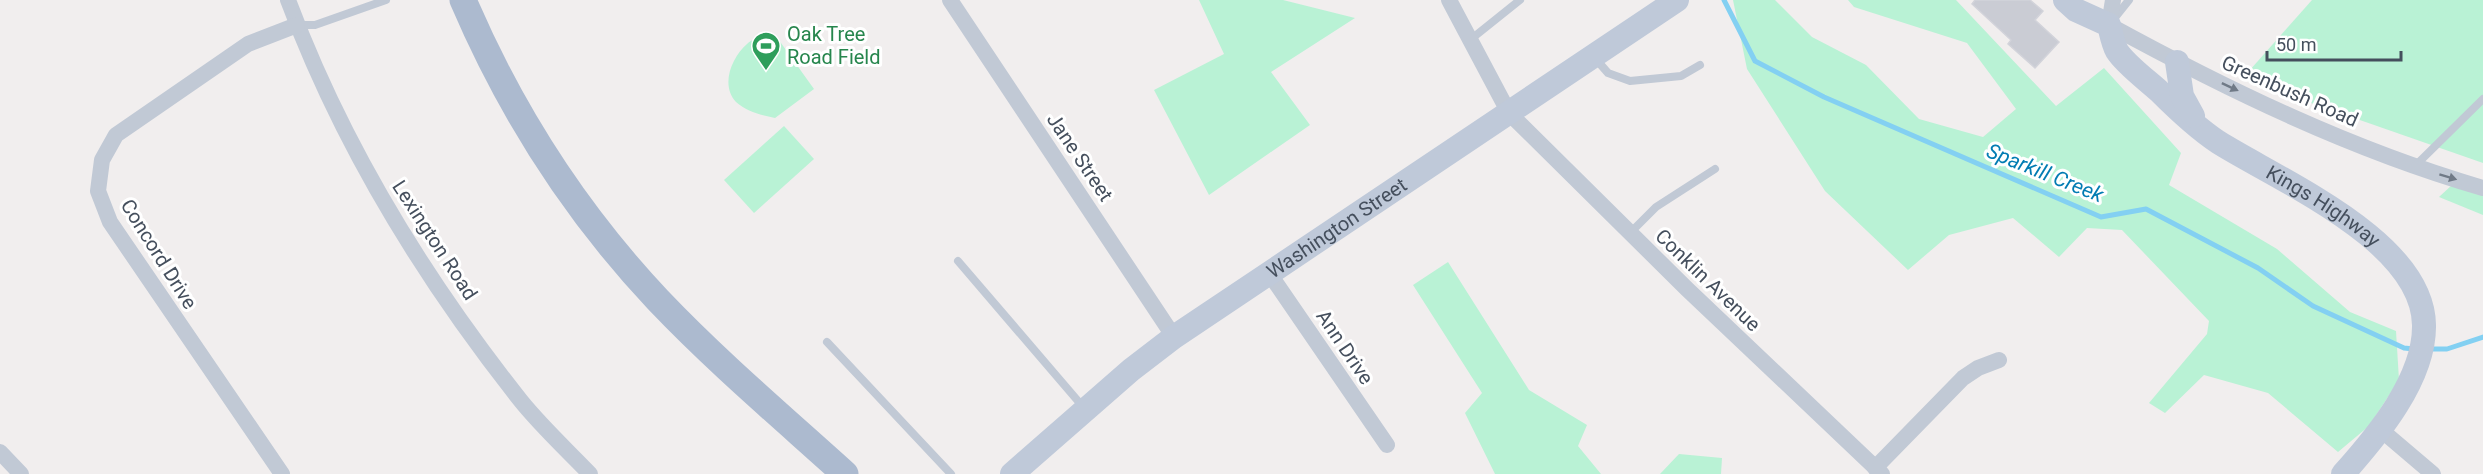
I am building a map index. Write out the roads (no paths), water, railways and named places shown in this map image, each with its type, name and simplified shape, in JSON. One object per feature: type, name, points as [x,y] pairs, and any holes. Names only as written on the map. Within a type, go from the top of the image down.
[{"type":"main road","points":[[463,0],[492,62],[524,121],[576,200],[615,251],[658,300],[701,343],[845,474]]},
{"type":"main road","name":"Washington Street","points":[[1012,474],[1085,409],[1174,337],[1677,0]]},
{"type":"main road","points":[[2065,0],[2076,10],[2109,25]]},
{"type":"main road","name":"Kings Highway","points":[[2109,25],[2117,51],[2198,126],[2216,141],[2338,213],[2378,242],[2403,267],[2418,294],[2424,324],[2421,349],[2404,393],[2380,429],[2343,474]]},
{"type":"main road","points":[[2177,62],[2182,96],[2198,126]]},
{"type":"street","name":"Lexington Road","points":[[288,0],[313,65],[362,164],[410,244],[462,321],[522,402],[590,474]]},
{"type":"street","name":"Jane Street","points":[[950,0],[1174,337]]},
{"type":"street","name":"Conklin Avenue","points":[[1449,0],[1509,113],[1630,233],[1879,471]]},
{"type":"street","points":[[2109,25],[2113,0]]},
{"type":"street","name":"Concord Drive","points":[[282,474],[110,222],[98,191],[102,160],[116,135],[248,44],[297,24]]},
{"type":"street","name":"Greenbush Road","points":[[2109,25],[2177,62],[2336,137],[2483,188]]},
{"type":"street","name":"Ann Drive","points":[[1269,273],[1387,445]]},
{"type":"street","points":[[1879,471],[1963,378],[1978,368],[1999,360]]},
{"type":"street","points":[[2380,429],[2433,474]]},
{"type":"street","points":[[0,452],[21,474]]},
{"type":"lane","points":[[297,24],[315,25],[386,0]]},
{"type":"lane","points":[[1470,40],[1520,0]]},
{"type":"lane","points":[[2109,25],[2129,0]]},
{"type":"lane","points":[[1594,57],[1608,73],[1630,81],[1681,76],[1700,65]]},
{"type":"lane","points":[[2416,165],[2483,99]]},
{"type":"lane","points":[[1630,233],[1656,207],[1715,169]]},
{"type":"lane","points":[[958,261],[1085,409]]},
{"type":"lane","points":[[827,342],[951,474]]},
{"type":"waterway","name":"Sparkill Creek","points":[[1724,0],[1755,61],[1824,97],[2101,217],[2146,209],[2258,268],[2313,306],[2404,348],[2414,349]]},
{"type":"waterway","name":"Sparkill Creek","points":[[2427,349],[2447,349],[2483,337]]},
{"type":"place","name":"Oak Tree Road Field","points":[[766,72]]}]
